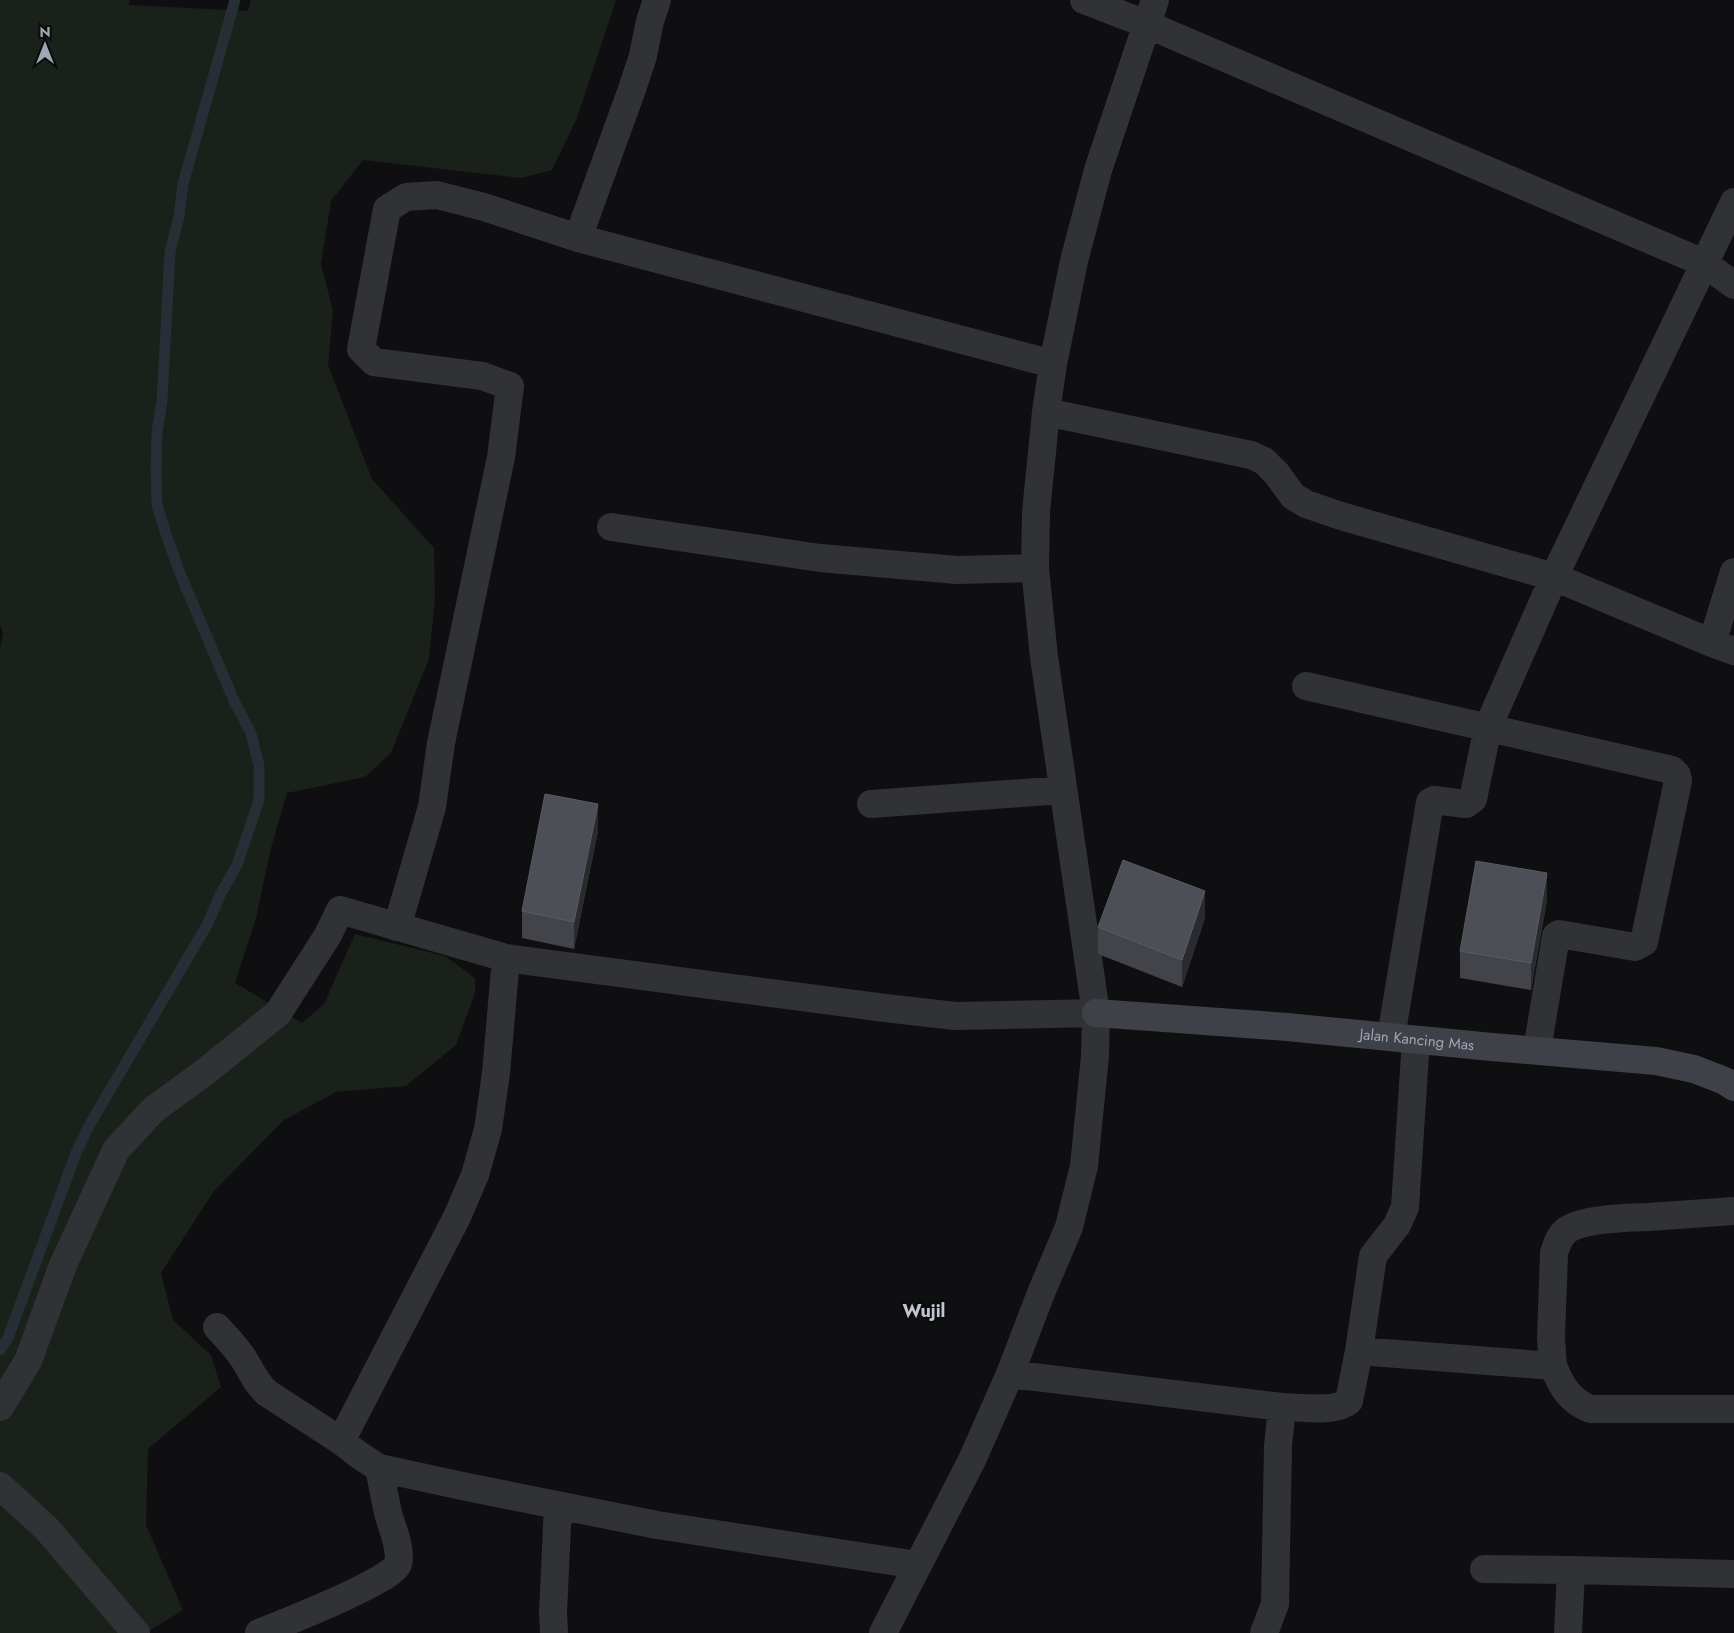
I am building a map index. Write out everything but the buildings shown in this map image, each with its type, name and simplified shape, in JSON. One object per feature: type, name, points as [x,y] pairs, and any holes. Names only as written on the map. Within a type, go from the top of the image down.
[{"type":"street","points":[[578,238],[643,56],[650,20],[657,0]]},
{"type":"street","points":[[1084,0],[1150,12],[1704,263],[1734,285]]},
{"type":"street","points":[[883,1633],[972,1460],[1010,1374],[1071,1218],[1084,1166],[1096,1056],[1096,1013],[1044,657],[1035,568],[1036,512],[1053,364],[1074,261],[1098,170],[1150,12]]},
{"type":"street","points":[[397,927],[432,807],[441,743],[501,457],[510,386],[482,376],[374,362],[361,350],[387,209],[406,197],[437,195],[484,207],[578,238],[1053,364]]},
{"type":"street","points":[[1010,1374],[1282,1407],[1330,1408],[1344,1406],[1349,1401],[1359,1351],[1373,1256],[1397,1224],[1405,1207],[1404,1039],[1428,808],[1432,800],[1466,804],[1473,799],[1488,727],[1554,577],[1734,202]]},
{"type":"street","points":[[1046,412],[1251,455],[1264,461],[1277,474],[1293,496],[1306,504],[1350,519],[1554,577],[1723,647],[1734,572]]},
{"type":"street","points":[[611,527],[829,559],[957,570],[1035,568]]},
{"type":"street","points":[[1306,686],[1672,770],[1676,775],[1678,781],[1644,942],[1635,947],[1560,934],[1556,936],[1537,1050]]},
{"type":"street","points":[[872,804],[1063,790]]},
{"type":"street","points":[[0,1407],[28,1361],[63,1265],[116,1150],[152,1110],[205,1072],[278,1013],[328,935],[340,910],[506,958],[955,1016],[1096,1013]]},
{"type":"street","points":[[342,1441],[457,1217],[475,1175],[488,1129],[496,1073],[506,958]]},
{"type":"street","name":"Jalan Kancing Mas","points":[[1096,1013],[1287,1027],[1656,1061],[1694,1069],[1725,1081],[1734,1087]]},
{"type":"street","points":[[1734,1211],[1604,1220],[1574,1226],[1567,1230],[1561,1235],[1554,1253],[1550,1338],[1553,1366],[1561,1386],[1578,1404],[1590,1409],[1734,1409]]},
{"type":"street","points":[[217,1328],[240,1353],[259,1386],[267,1394],[342,1441],[359,1455],[380,1468],[467,1488],[657,1525],[917,1565]]},
{"type":"street","points":[[1359,1351],[1553,1366]]},
{"type":"street","points":[[1264,1633],[1276,1604],[1278,1446],[1282,1407]]},
{"type":"street","points":[[259,1633],[359,1590],[393,1572],[397,1566],[399,1554],[388,1514],[380,1468]]},
{"type":"street","points":[[0,1486],[46,1528],[136,1633]]},
{"type":"street","points":[[554,1633],[553,1612],[558,1505]]},
{"type":"street","points":[[1484,1569],[1734,1574]]},
{"type":"street","points":[[1568,1633],[1571,1570]]},
{"type":"shaded area","points":[[0,0],[129,0],[129,5],[248,11],[251,0],[616,0],[577,118],[552,170],[521,178],[363,160],[331,201],[321,264],[333,311],[328,365],[372,479],[434,548],[435,598],[429,659],[391,753],[365,777],[287,793],[271,848],[256,918],[235,983],[302,1023],[324,1004],[355,934],[445,956],[475,978],[475,993],[456,1045],[406,1086],[336,1092],[284,1120],[214,1191],[161,1273],[173,1320],[211,1355],[221,1387],[148,1449],[146,1525],[183,1610],[146,1633],[0,1633],[0,650],[3,633],[0,625]]},
{"type":"waterway","points":[[0,1350],[8,1338],[76,1153],[90,1124],[207,925],[221,893],[237,865],[259,800],[259,766],[251,733],[235,703],[179,571],[157,505],[157,432],[162,401],[170,252],[179,217],[183,184],[235,0]]},
{"type":"district","name":"Wujil","points":[[924,1311]]}]
